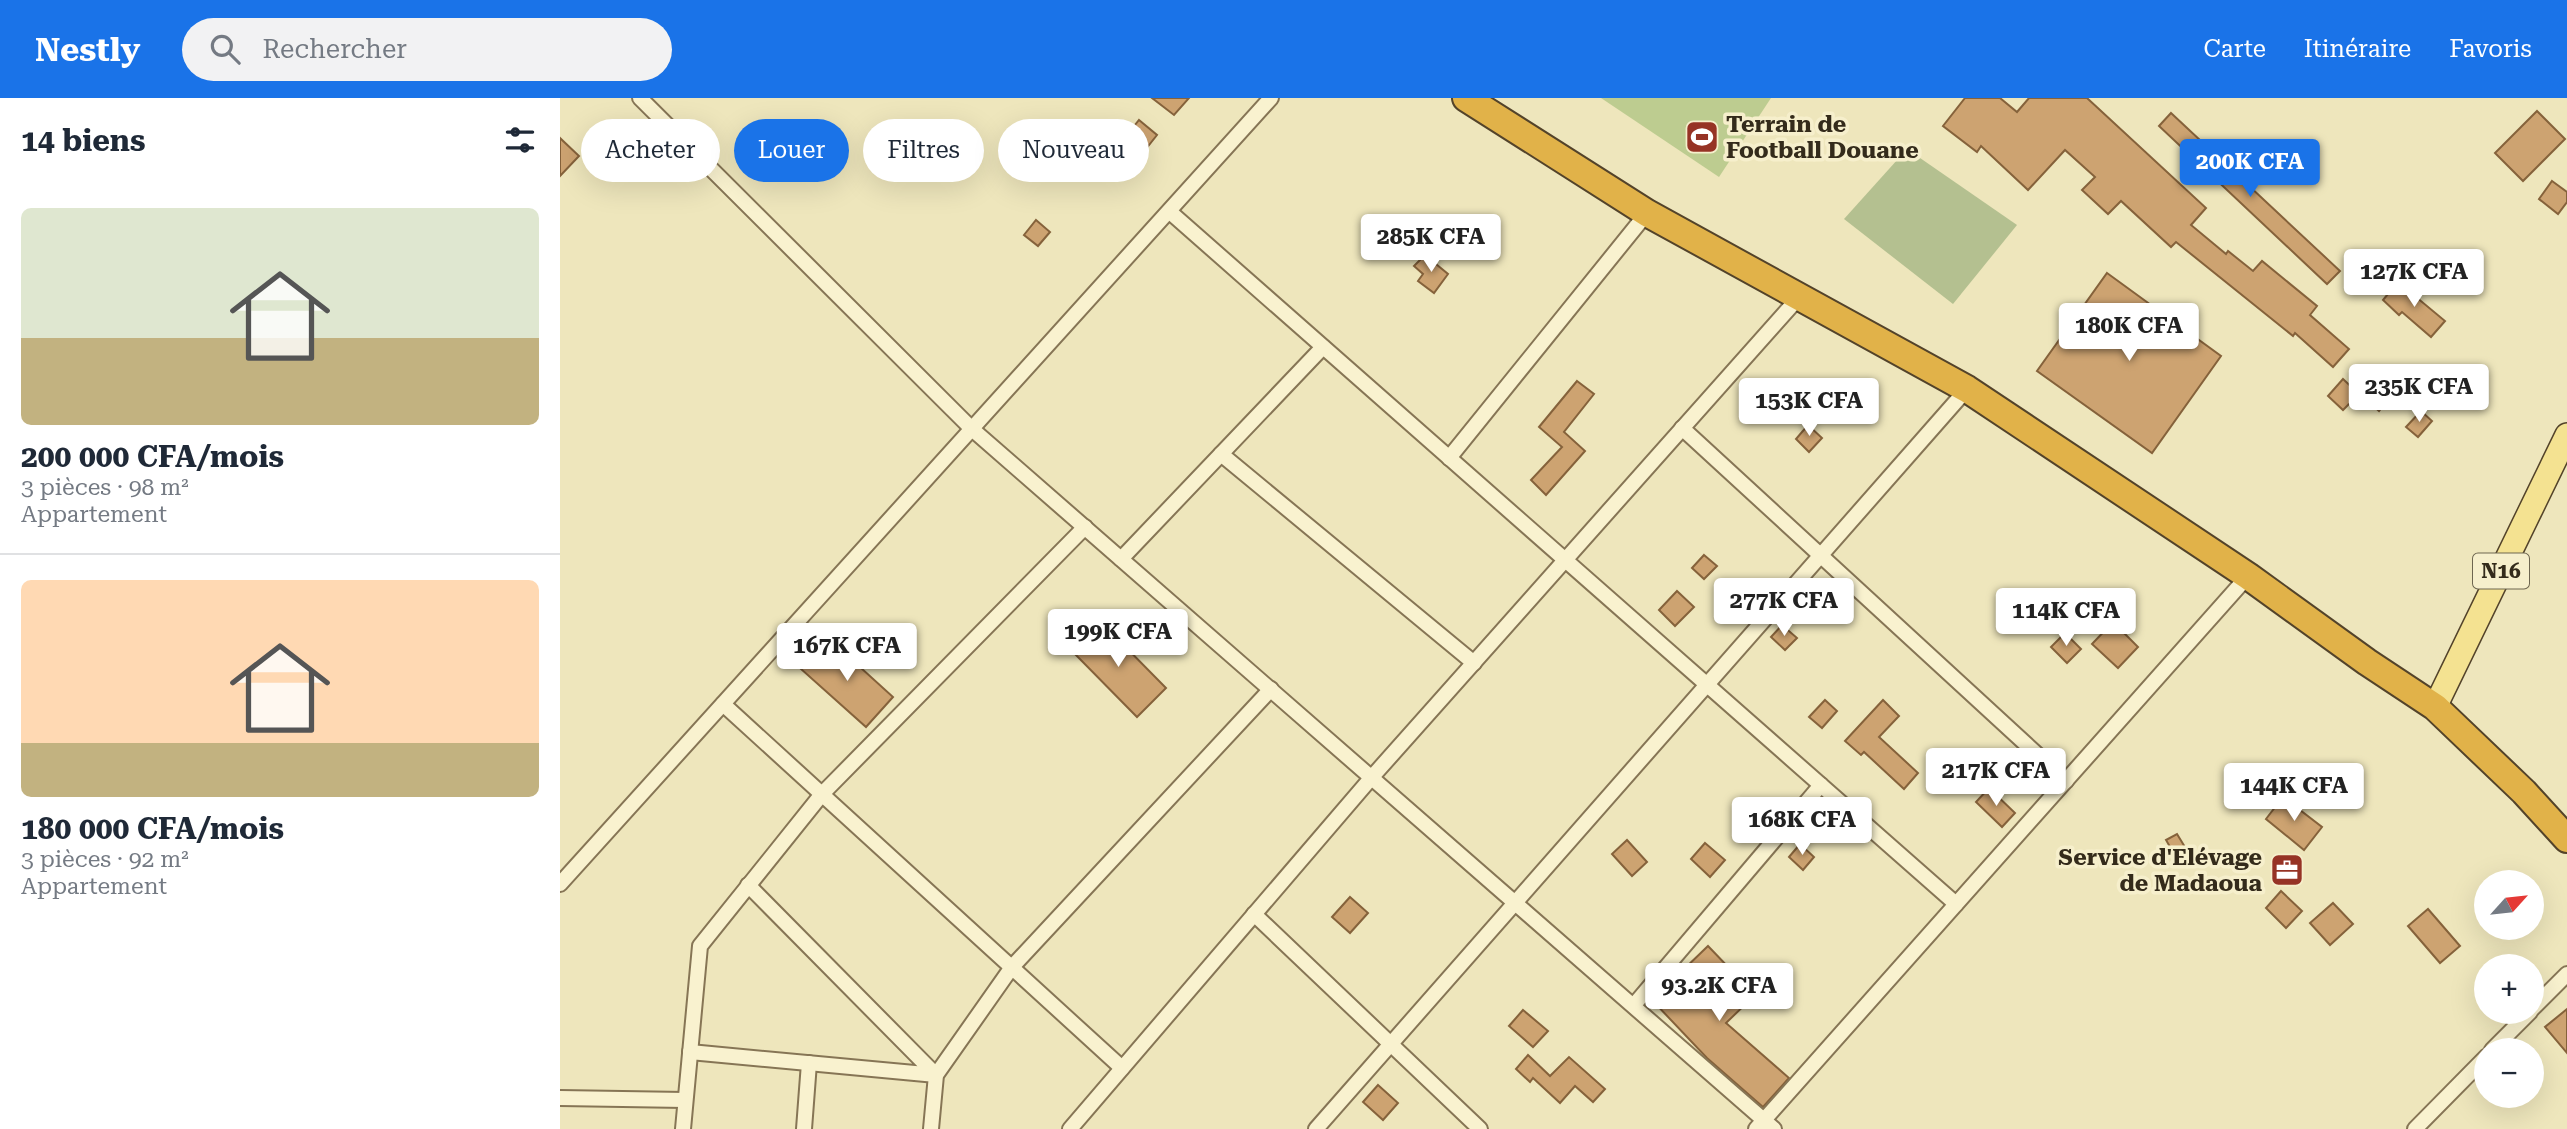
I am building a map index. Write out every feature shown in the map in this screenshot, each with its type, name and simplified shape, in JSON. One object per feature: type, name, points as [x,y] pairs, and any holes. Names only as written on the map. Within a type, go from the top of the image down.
[{"type":"highway","points":[[1466,98],[1647,213],[1967,389],[2248,576],[2435,707],[2524,792],[2567,839]]},
{"type":"main road","name":"N16","points":[[2435,707],[2567,435]]},
{"type":"street","points":[[639,98],[972,429],[1634,1005],[1765,1126],[1956,904],[2248,576]]},
{"type":"street","points":[[560,884],[1271,98]]},
{"type":"street","points":[[1170,212],[1956,904]]},
{"type":"street","points":[[1449,458],[1647,213]]},
{"type":"street","points":[[1070,1129],[1371,777],[1800,296]]},
{"type":"street","points":[[1121,559],[1323,347]]},
{"type":"street","points":[[1316,1129],[1967,389]]},
{"type":"street","points":[[1682,428],[2066,780]]},
{"type":"street","points":[[1221,454],[1474,663]]},
{"type":"street","points":[[683,1129],[700,946],[822,794],[1084,527]]},
{"type":"street","points":[[931,1129],[936,1075],[1012,967],[1271,689]]},
{"type":"street","points":[[723,704],[1122,1068]]},
{"type":"street","points":[[1634,1005],[1821,785]]},
{"type":"street","points":[[748,886],[936,1075]]},
{"type":"street","points":[[1254,914],[1480,1129]]},
{"type":"street","points":[[2544,997],[2567,974]]},
{"type":"street","points":[[2504,1038],[2517,1024]]},
{"type":"street","points":[[690,1052],[936,1075]]},
{"type":"street","points":[[804,1129],[809,1063]]},
{"type":"street","points":[[2415,1129],[2474,1069]]},
{"type":"street","points":[[560,1098],[685,1100]]},
{"type":"green space","name":"Terrain de Football Douane","points":[[1601,98],[1771,98],[1719,177]]},
{"type":"green space","points":[[1907,149],[2017,225],[1953,304],[1844,219]]},
{"type":"building","points":[[1152,98],[1189,98],[1174,115]]},
{"type":"building","points":[[1965,98],[2000,98],[2017,112],[2029,98],[2087,98],[2206,208],[2191,225],[2226,254],[2228,251],[2253,271],[2262,261],[2317,306],[2310,315],[2349,349],[2333,367],[2295,333],[2293,336],[2176,242],[2171,247],[2121,201],[2108,214],[2082,190],[2095,177],[2065,150],[2028,190],[1981,146],[1977,152],[1943,126]]},
{"type":"building","points":[[2537,111],[2565,139],[2523,181],[2495,153]]},
{"type":"building","points":[[2171,113],[2340,271],[2327,284],[2159,126]]},
{"type":"building","points":[[1149,128],[1157,135],[1149,145]]},
{"type":"building","points":[[560,138],[579,156],[560,176]]},
{"type":"building","points":[[2552,181],[2567,192],[2567,202],[2558,214],[2539,199]]},
{"type":"building","points":[[1036,220],[1050,232],[1038,246],[1024,235]]},
{"type":"building","points":[[1425,255],[1448,274],[1434,293],[1418,281],[1423,274],[1414,266]]},
{"type":"building","points":[[2107,273],[2221,356],[2152,453],[2037,371]]},
{"type":"building","points":[[2398,282],[2445,321],[2431,337],[2402,312],[2399,315],[2383,300]]},
{"type":"building","points":[[2343,379],[2359,394],[2343,410],[2328,396]]},
{"type":"building","points":[[1577,381],[1594,394],[1564,432],[1585,451],[1546,495],[1531,480],[1562,447],[1539,427]]},
{"type":"building","points":[[2379,386],[2391,396],[2379,411],[2367,400]]},
{"type":"building","points":[[2421,411],[2432,421],[2418,437],[2406,427]]},
{"type":"building","points":[[1808,425],[1822,438],[1809,452],[1796,439]]},
{"type":"building","points":[[1704,555],[1717,566],[1704,579],[1692,568]]},
{"type":"building","points":[[1677,591],[1694,607],[1675,626],[1659,610]]},
{"type":"building","points":[[2033,597],[2049,610],[2034,629],[2018,616]]},
{"type":"building","points":[[1099,620],[1166,688],[1137,717],[1070,649]]},
{"type":"building","points":[[2113,622],[2138,647],[2118,668],[2092,644]]},
{"type":"building","points":[[1782,625],[1797,638],[1785,650],[1771,637]]},
{"type":"building","points":[[2065,633],[2081,649],[2067,663],[2051,647]]},
{"type":"building","points":[[828,638],[893,697],[866,727],[801,669]]},
{"type":"building","points":[[1825,700],[1837,711],[1822,728],[1809,717]]},
{"type":"building","points":[[1883,700],[1899,716],[1879,737],[1918,773],[1904,789],[1864,752],[1861,755],[1845,741]]},
{"type":"building","points":[[1989,788],[2015,813],[2002,827],[1976,802]]},
{"type":"building","points":[[2283,797],[2322,827],[2304,850],[2266,819]]},
{"type":"building","points":[[2177,834],[2191,857],[2180,864],[2166,840]]},
{"type":"building","points":[[1627,840],[1647,862],[1632,876],[1612,854]]},
{"type":"building","points":[[1705,843],[1725,860],[1710,877],[1691,859]]},
{"type":"building","points":[[1800,844],[1814,857],[1803,870],[1789,857]]},
{"type":"building","points":[[2281,891],[2302,911],[2286,928],[2266,908]]},
{"type":"building","points":[[1350,897],[1368,913],[1350,933],[1332,917]]},
{"type":"building","points":[[2333,903],[2353,924],[2330,945],[2310,923]]},
{"type":"building","points":[[2428,909],[2460,946],[2440,963],[2408,926]]},
{"type":"building","points":[[1708,946],[1755,995],[1726,1023],[1789,1078],[1763,1107],[1707,1058],[1652,1000]]},
{"type":"building","points":[[2567,1009],[2567,1053],[2545,1027]]},
{"type":"building","points":[[1523,1010],[1548,1031],[1533,1047],[1509,1026]]},
{"type":"building","points":[[1528,1055],[1550,1076],[1569,1057],[1605,1089],[1593,1102],[1575,1086],[1560,1103],[1533,1078],[1530,1082],[1516,1069]]},
{"type":"building","points":[[1378,1085],[1398,1103],[1383,1120],[1363,1102]]},
{"type":"place","name":"Terrain de Football Douane","points":[[1702,137]]},
{"type":"place","name":"Service d'Elévage de Madaoua","points":[[2287,870]]}]
